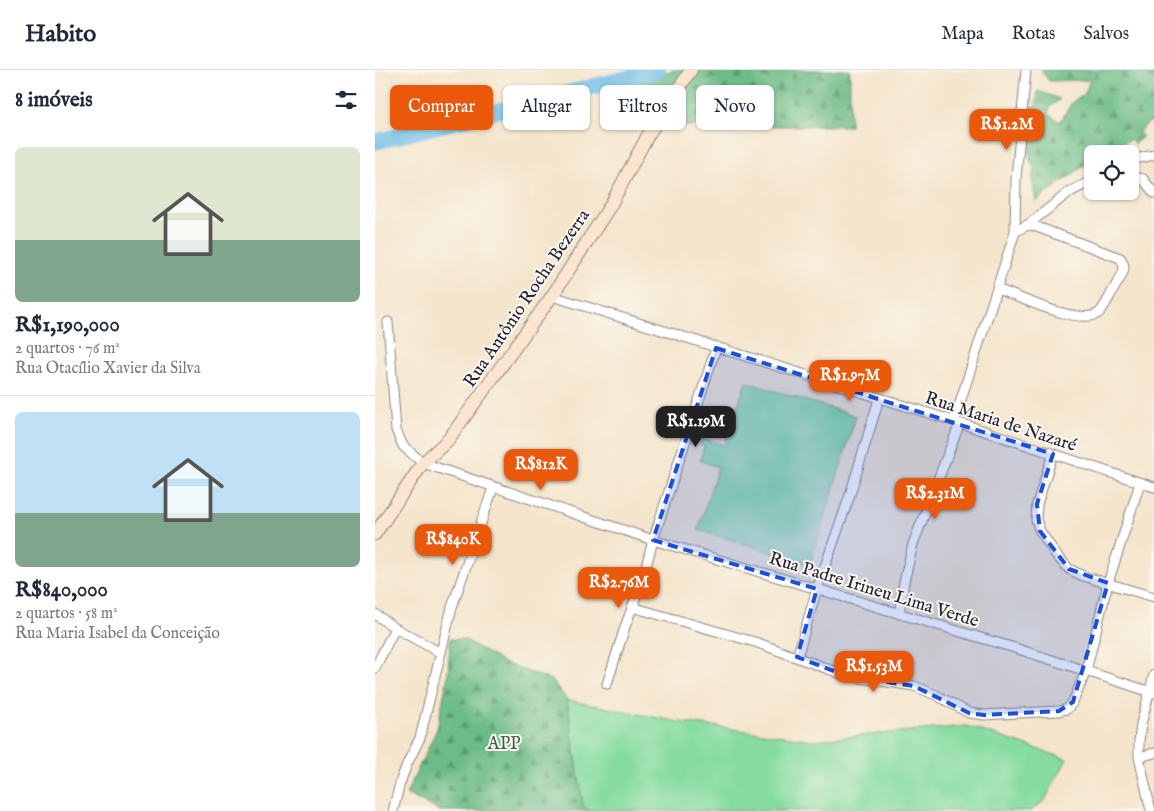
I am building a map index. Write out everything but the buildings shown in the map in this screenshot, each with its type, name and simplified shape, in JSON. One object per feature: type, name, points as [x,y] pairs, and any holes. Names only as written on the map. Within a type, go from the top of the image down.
[{"type":"street","name":"Rua Antônio Rocha Bezerra","points":[[375,534],[423,463],[448,440],[552,296],[610,206],[647,135],[691,70]]},
{"type":"street","points":[[899,614],[913,544],[957,422],[1015,232],[1016,178],[1026,71]]},
{"type":"street","points":[[1139,158],[1154,155]]},
{"type":"street","points":[[1139,178],[1143,179],[1154,193]]},
{"type":"street","points":[[1015,232],[1029,224],[1068,193],[1084,185]]},
{"type":"street","points":[[997,289],[1070,316],[1083,318],[1100,312],[1123,276],[1125,266],[1120,258],[1029,224]]},
{"type":"street","name":"Rua Maria de Nazaré","points":[[552,296],[957,422],[1154,487]]},
{"type":"street","points":[[388,322],[396,430],[403,446],[423,463]]},
{"type":"street","points":[[607,684],[643,578],[653,540],[716,348]]},
{"type":"street","points":[[797,658],[817,589],[849,498],[879,399]]},
{"type":"street","points":[[1053,454],[1037,504],[1036,520],[1040,531],[1057,556],[1069,569],[1083,576],[1154,597]]},
{"type":"street","name":"Rua Padre Irineu Lima Verde","points":[[423,463],[653,540],[1019,649],[1151,693]]},
{"type":"street","points":[[632,607],[758,643],[847,676],[914,686],[936,695],[969,713],[985,715],[1059,712],[1067,709],[1073,702],[1085,671],[1108,583],[1140,483]]},
{"type":"street","points":[[393,811],[407,764],[420,738],[452,607],[493,488]]},
{"type":"street","points":[[375,614],[395,628],[441,653]]},
{"type":"street","points":[[375,668],[395,628]]},
{"type":"street","points":[[1151,811],[1139,756],[1141,724],[1151,693],[1154,675]]},
{"type":"street","points":[[1139,756],[1154,753]]},
{"type":"highlighted area","points":[[716,348],[1053,454],[1037,504],[1040,531],[1069,569],[1108,583],[1073,702],[1059,711],[984,715],[969,713],[914,686],[847,676],[797,657],[817,589],[653,540]]},
{"type":"green space","points":[[675,70],[687,70],[677,85],[640,85],[640,77]]},
{"type":"green space","points":[[693,70],[850,70],[850,126],[774,126],[774,85],[696,85],[696,126],[686,126],[686,85],[683,85]]},
{"type":"green space","points":[[1041,70],[1154,70],[1154,125],[1151,121],[1139,131],[1143,137],[1134,144],[1131,139],[1119,145],[1084,145],[1084,166],[1036,201],[1032,181],[1034,168],[1030,160],[1027,107],[1037,106],[1038,91],[1060,99],[1050,107],[1048,114],[1060,122],[1072,102],[1084,95],[1090,80],[1049,81]]},
{"type":"green space","points":[[746,382],[856,416],[810,564],[698,530],[718,467],[700,461],[704,446],[700,445],[702,438],[724,445]]},
{"type":"green space","name":"APP","points":[[450,639],[464,639],[504,663],[552,680],[567,700],[583,805],[589,811],[440,811],[406,794],[437,729],[448,675]]},
{"type":"green space","points":[[567,700],[674,721],[813,740],[967,726],[1067,759],[1045,800],[1031,811],[589,811],[583,805]]},
{"type":"waterway","points":[[375,142],[658,70]]}]
